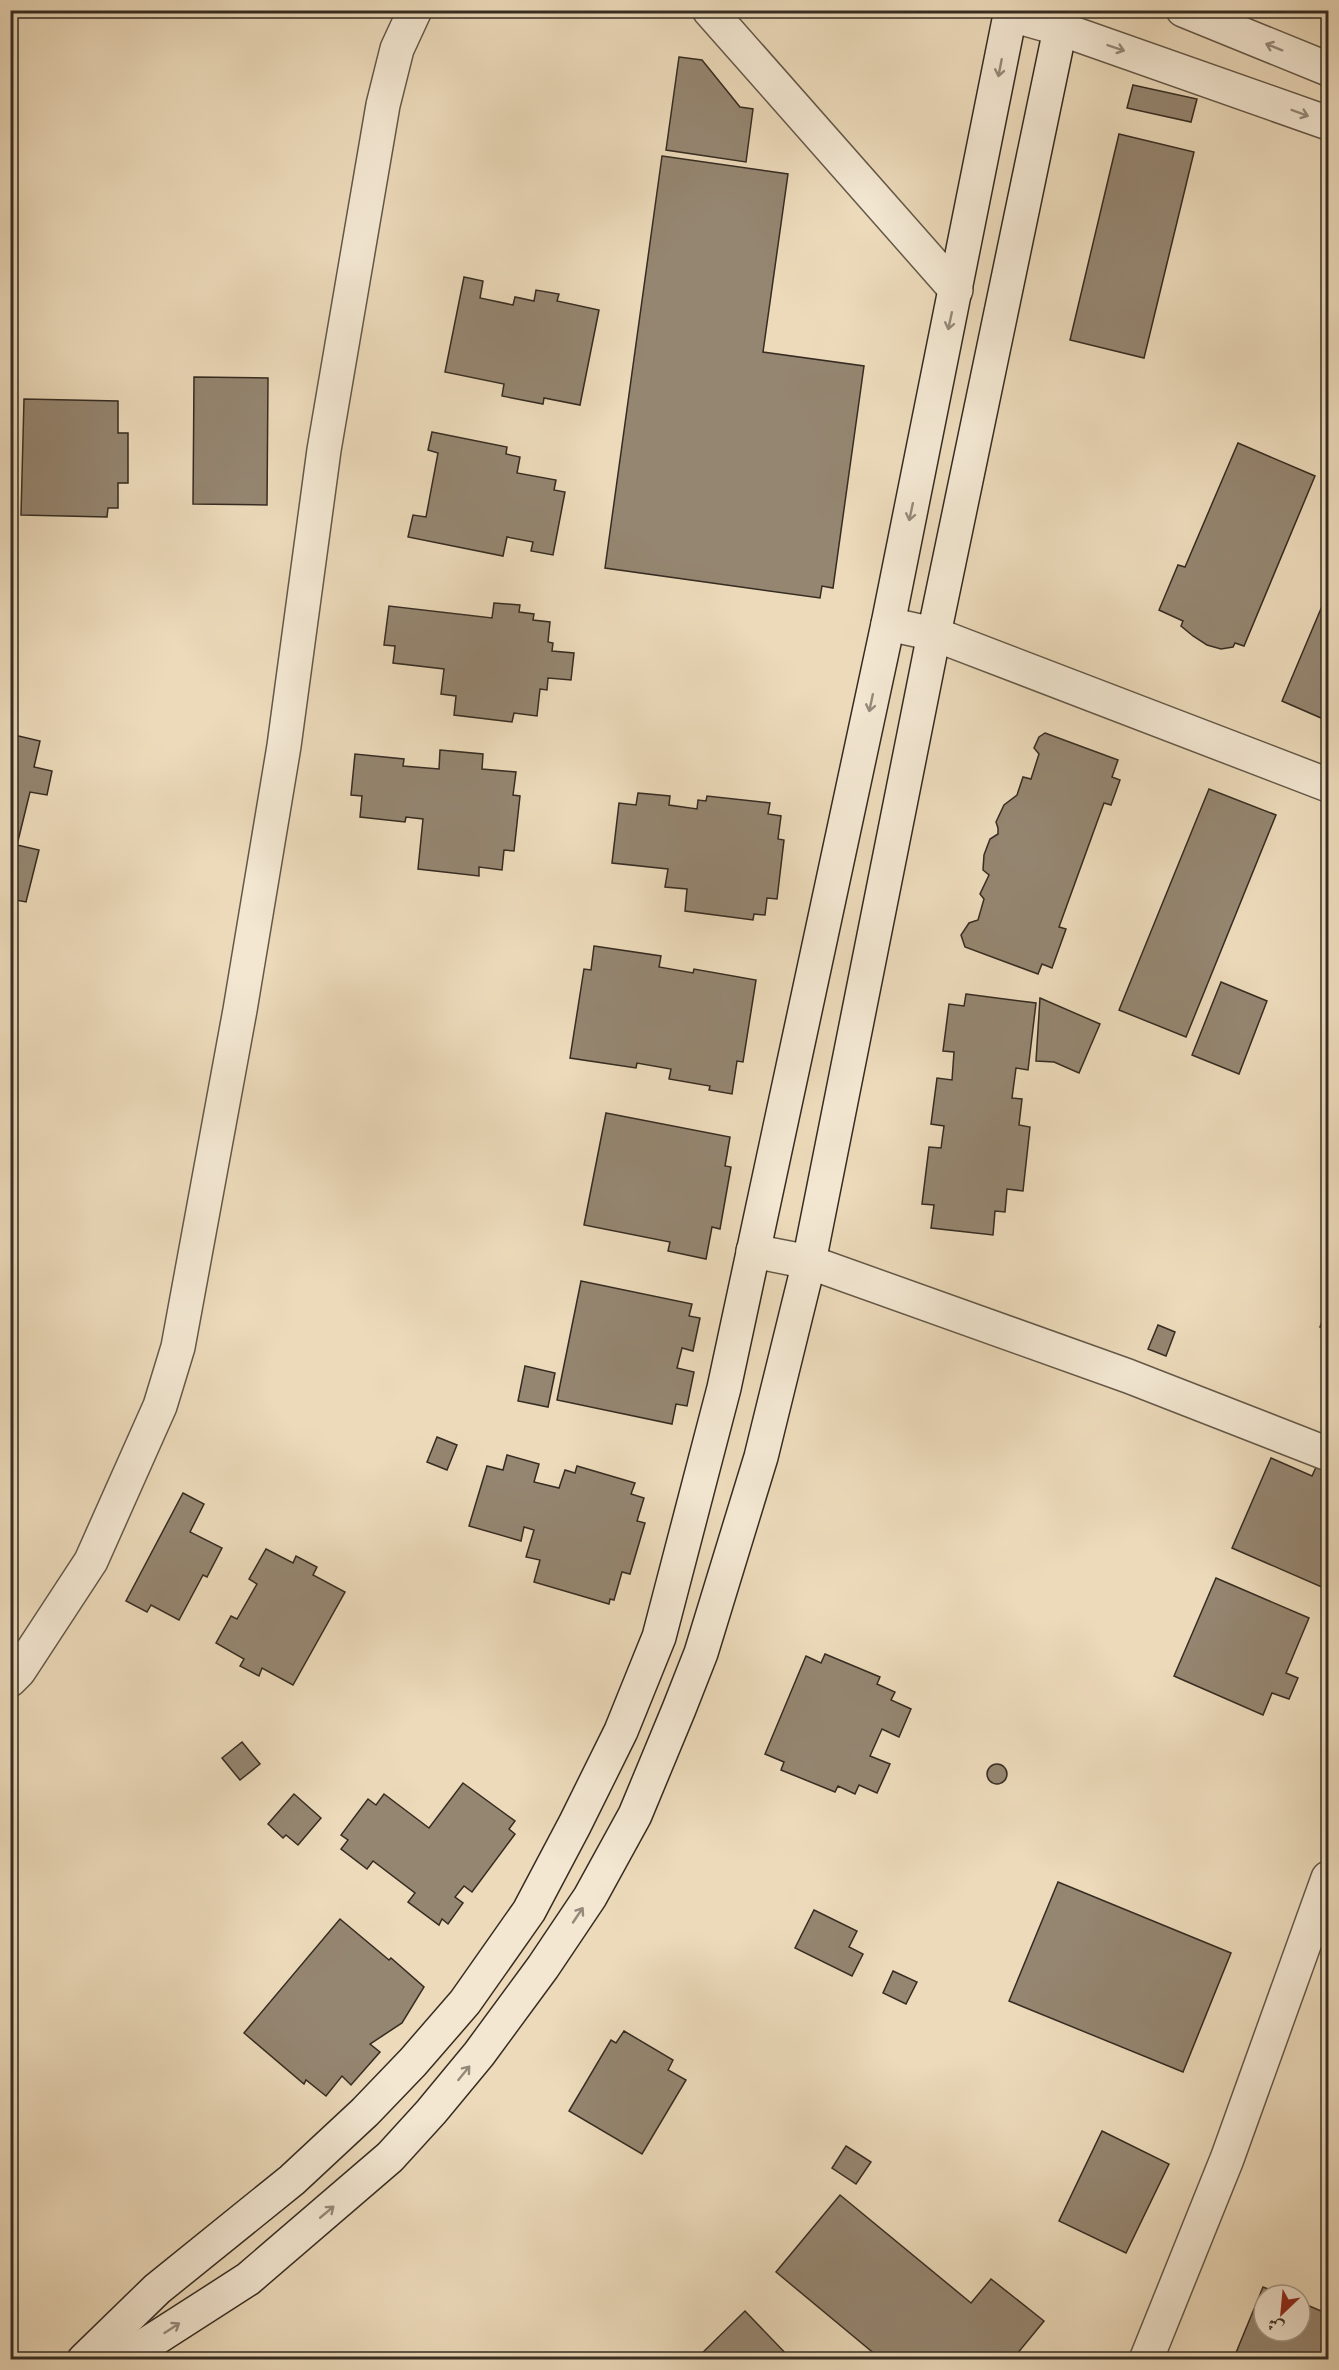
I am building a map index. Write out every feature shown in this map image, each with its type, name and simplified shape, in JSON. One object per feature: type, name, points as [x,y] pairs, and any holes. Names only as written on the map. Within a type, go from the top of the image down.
[{"type":"street","points":[[10,1680],[19,1671],[91,1561],[160,1406],[178,1347],[240,1010],[284,746],[324,450],[383,105],[397,49],[415,10]]},
{"type":"street","points":[[710,10],[956,290]]},
{"type":"street","points":[[1183,10],[1329,69]]},
{"type":"street","points":[[84,2360],[157,2289],[292,2180],[365,2112],[413,2062],[465,2002],[528,1911],[575,1824],[621,1731],[659,1637],[724,1388],[888,624],[1011,13],[1062,20],[1329,123]]},
{"type":"street","points":[[122,2360],[248,2279],[390,2157],[479,2054],[543,1967],[590,1897],[635,1815],[701,1653],[761,1457],[809,1262],[934,634],[1062,20]]},
{"type":"street","points":[[888,624],[934,634],[1329,784]]},
{"type":"street","points":[[753,1251],[809,1262],[1128,1376],[1329,1454]]},
{"type":"street","points":[[1144,2353],[1227,2159],[1329,1878]]},
{"type":"building","points":[[679,57],[702,60],[740,107],[753,109],[746,162],[666,150]]},
{"type":"building","points":[[1133,85],[1197,99],[1191,122],[1127,108]]},
{"type":"building","points":[[1119,134],[1194,152],[1144,358],[1070,340]]},
{"type":"building","points":[[662,156],[788,174],[763,352],[864,366],[833,588],[822,586],[820,598],[605,568]]},
{"type":"building","points":[[464,277],[483,281],[480,298],[513,305],[515,297],[534,301],[536,290],[559,294],[557,301],[599,310],[580,405],[544,398],[543,404],[502,396],[504,384],[445,372]]},
{"type":"building","points":[[194,377],[268,378],[267,505],[193,504]]},
{"type":"building","points":[[24,399],[118,401],[118,433],[128,433],[128,483],[118,483],[118,508],[108,508],[107,517],[21,515]]},
{"type":"building","points":[[432,432],[507,447],[506,454],[520,457],[517,473],[556,480],[554,490],[565,492],[553,555],[531,551],[533,542],[507,537],[503,556],[408,537],[413,515],[426,517],[438,453],[428,450]]},
{"type":"building","points":[[1238,443],[1315,476],[1244,646],[1235,643],[1233,647],[1221,649],[1207,645],[1181,626],[1183,621],[1159,610],[1178,565],[1185,567]]},
{"type":"building","points":[[1328,592],[1328,721],[1282,701]]},
{"type":"building","points":[[494,603],[520,605],[519,612],[534,614],[533,620],[550,622],[548,642],[553,643],[552,651],[574,653],[571,680],[548,678],[547,690],[540,689],[537,716],[514,713],[512,722],[454,715],[456,696],[441,694],[444,669],[393,663],[395,646],[384,645],[389,606],[492,618]]},
{"type":"building","points":[[1045,733],[1118,760],[1112,777],[1120,780],[1111,805],[1104,803],[1059,927],[1066,929],[1052,968],[1042,964],[1038,974],[965,947],[961,935],[969,923],[978,920],[984,899],[980,894],[989,875],[983,870],[984,855],[990,839],[998,834],[996,822],[1004,805],[1017,795],[1023,777],[1031,779],[1039,754],[1034,748],[1039,737]]},
{"type":"building","points":[[10,734],[40,741],[34,767],[52,771],[47,795],[30,792],[17,845],[39,850],[26,902],[10,899]]},
{"type":"building","points":[[440,750],[483,754],[482,769],[516,772],[513,795],[520,796],[514,851],[504,850],[502,870],[479,867],[479,876],[418,869],[423,819],[406,817],[405,822],[360,817],[362,796],[351,795],[355,754],[404,759],[403,766],[439,769]]},
{"type":"building","points":[[1209,789],[1276,815],[1186,1037],[1119,1010]]},
{"type":"building","points":[[638,793],[670,796],[669,805],[697,809],[698,800],[706,801],[707,796],[770,803],[768,814],[781,816],[778,839],[784,840],[777,899],[767,898],[765,915],[754,914],[753,920],[685,911],[687,889],[665,887],[668,869],[612,863],[619,803],[636,805]]},
{"type":"building","points":[[594,946],[661,956],[659,967],[693,973],[694,969],[756,980],[743,1062],[737,1061],[732,1094],[709,1090],[710,1086],[669,1079],[671,1069],[637,1063],[636,1068],[570,1058],[584,969],[591,970]]},
{"type":"building","points":[[1221,982],[1267,1001],[1239,1074],[1192,1055]]},
{"type":"building","points":[[966,994],[1036,1003],[1028,1070],[1016,1068],[1012,1098],[1022,1099],[1019,1125],[1030,1127],[1023,1191],[1007,1189],[1005,1212],[995,1211],[993,1235],[931,1228],[934,1205],[922,1204],[929,1147],[941,1148],[944,1126],[931,1124],[937,1078],[952,1080],[954,1052],[943,1051],[949,1004],[964,1006]]},
{"type":"building","points":[[1040,998],[1100,1024],[1079,1073],[1054,1062],[1036,1061]]},
{"type":"building","points":[[606,1113],[730,1137],[725,1166],[731,1167],[720,1229],[712,1227],[706,1259],[668,1251],[670,1242],[584,1225]]},
{"type":"building","points":[[581,1281],[692,1304],[689,1316],[700,1318],[693,1351],[682,1348],[677,1368],[694,1372],[687,1406],[676,1404],[672,1424],[557,1400]]},
{"type":"building","points":[[1328,1305],[1328,1330],[1320,1327]]},
{"type":"building","points":[[1158,1325],[1175,1332],[1166,1356],[1148,1349]]},
{"type":"building","points":[[525,1366],[555,1373],[548,1407],[518,1401]]},
{"type":"building","points":[[437,1437],[457,1445],[447,1470],[427,1462]]},
{"type":"building","points":[[507,1455],[539,1464],[534,1482],[559,1488],[565,1470],[575,1473],[577,1466],[635,1483],[631,1494],[644,1498],[637,1521],[645,1523],[630,1574],[622,1572],[614,1600],[610,1599],[609,1604],[534,1582],[540,1560],[526,1557],[534,1530],[524,1527],[521,1541],[469,1526],[487,1466],[503,1470]]},
{"type":"building","points":[[1271,1458],[1312,1476],[1317,1465],[1328,1470],[1328,1578],[1324,1588],[1232,1548]]},
{"type":"building","points":[[183,1493],[204,1504],[190,1532],[222,1548],[207,1577],[203,1575],[179,1620],[151,1605],[147,1612],[126,1601]]},
{"type":"building","points":[[266,1549],[293,1563],[296,1556],[317,1567],[313,1575],[345,1592],[293,1685],[262,1668],[259,1676],[240,1666],[244,1659],[216,1643],[231,1616],[237,1619],[257,1584],[249,1579]]},
{"type":"building","points":[[1216,1578],[1309,1618],[1286,1673],[1298,1678],[1289,1699],[1272,1693],[1263,1715],[1174,1676]]},
{"type":"building","points":[[825,1654],[880,1677],[877,1684],[895,1692],[891,1700],[911,1709],[899,1737],[882,1729],[870,1756],[890,1764],[877,1793],[859,1785],[855,1794],[838,1786],[835,1792],[781,1770],[784,1762],[765,1754],[806,1656],[821,1663]]},
{"type":"building","points":[[242,1742],[260,1764],[240,1780],[222,1758]]},
{"type":"building","points":[[997,1764],[1004,1767],[1007,1774],[1004,1781],[997,1784],[990,1781],[987,1774],[990,1767]]},
{"type":"building","points":[[463,1783],[515,1821],[509,1829],[515,1834],[472,1892],[464,1886],[455,1897],[463,1903],[448,1924],[442,1919],[439,1925],[408,1902],[415,1893],[373,1861],[367,1869],[341,1849],[348,1840],[341,1835],[368,1799],[376,1805],[384,1794],[429,1828]]},
{"type":"building","points":[[294,1794],[321,1818],[298,1845],[286,1835],[283,1838],[268,1824]]},
{"type":"building","points":[[1058,1882],[1231,1953],[1183,2072],[1009,2001]]},
{"type":"building","points":[[814,1910],[857,1931],[849,1947],[863,1954],[852,1976],[795,1948]]},
{"type":"building","points":[[340,1919],[424,1987],[402,2023],[370,2044],[380,2052],[351,2085],[342,2076],[326,2096],[306,2080],[304,2084],[244,2033]]},
{"type":"building","points":[[893,1971],[917,1982],[906,2004],[883,1993]]},
{"type":"building","points":[[624,2031],[673,2060],[668,2070],[686,2080],[642,2154],[569,2111],[611,2040],[616,2043]]},
{"type":"building","points":[[1102,2131],[1169,2164],[1126,2253],[1059,2221]]},
{"type":"building","points":[[846,2146],[871,2162],[856,2184],[832,2168]]},
{"type":"building","points":[[840,2195],[971,2303],[991,2279],[1044,2321],[1012,2360],[882,2360],[776,2272]]},
{"type":"building","points":[[1312,2307],[1328,2314],[1328,2360],[1233,2360],[1252,2314],[1252,2343],[1312,2343]]},
{"type":"building","points":[[745,2311],[792,2360],[695,2360]]}]
